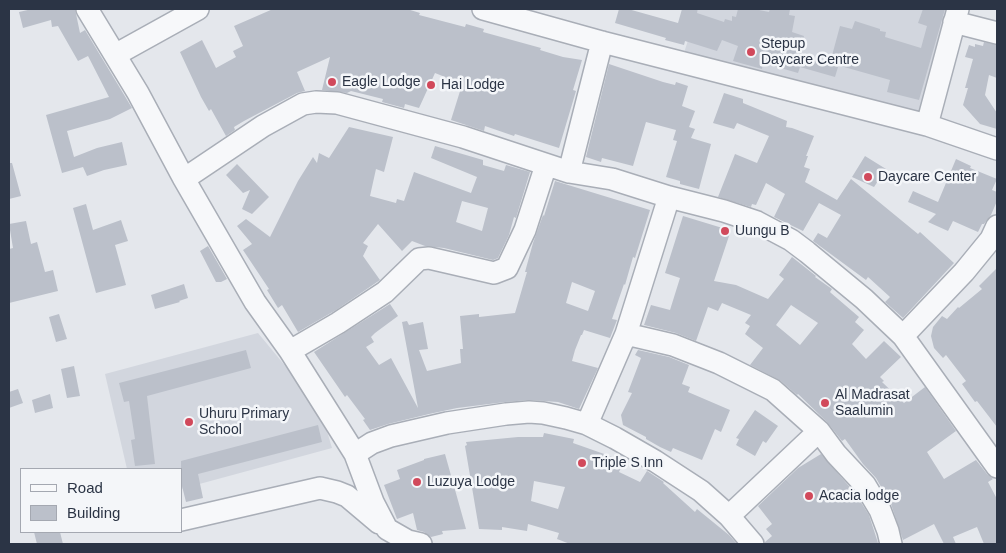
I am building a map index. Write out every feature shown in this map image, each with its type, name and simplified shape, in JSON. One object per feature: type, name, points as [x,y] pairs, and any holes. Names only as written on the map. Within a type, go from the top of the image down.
[{"type":"street","points":[[87,9],[138,93],[184,179],[255,302],[290,351],[355,454],[372,502],[387,529]]},
{"type":"street","points":[[115,55],[198,9]]},
{"type":"street","points":[[483,9],[602,42],[927,125],[997,150]]},
{"type":"street","points":[[927,125],[956,15],[997,33]]},
{"type":"street","points":[[569,172],[602,42]]},
{"type":"street","points":[[184,179],[263,126],[303,104],[337,102],[463,137],[569,172],[612,179],[748,219],[774,230],[791,240],[864,299],[904,336],[969,429],[997,465]]},
{"type":"street","points":[[290,351],[338,323],[385,292],[419,259],[429,258],[494,273],[507,268],[525,230],[546,165]]},
{"type":"street","points":[[587,424],[626,334],[669,197]]},
{"type":"street","points":[[904,336],[964,272],[991,239],[997,226]]},
{"type":"street","points":[[626,334],[673,345],[720,363],[772,390],[819,431],[836,454],[865,485],[880,510],[891,544]]},
{"type":"street","points":[[355,454],[372,443],[399,434],[447,423],[506,414],[543,413],[587,424],[655,461],[701,491],[728,516],[753,544]]},
{"type":"street","points":[[728,516],[819,431]]},
{"type":"street","points":[[182,520],[320,488],[347,496],[387,529],[408,541],[421,544]]},
{"type":"shaded area","points":[[698,9],[953,9],[922,118],[683,56]]},
{"type":"shaded area","points":[[258,333],[320,408],[332,448],[182,489],[182,468],[127,468],[105,374]]},
{"type":"building","points":[[32,9],[75,9],[80,33],[85,30],[132,108],[110,119],[67,131],[74,157],[97,148],[122,142],[127,165],[87,176],[83,167],[62,173],[46,115],[109,97],[88,56],[78,61],[58,26],[52,27],[51,20],[23,28],[19,12]]},
{"type":"building","points":[[273,9],[407,9],[420,13],[419,15],[465,27],[466,24],[484,29],[483,32],[541,48],[540,50],[563,57],[582,60],[573,90],[576,91],[559,148],[485,126],[484,131],[451,120],[461,88],[444,82],[445,77],[435,73],[419,108],[405,104],[404,108],[382,102],[383,99],[351,91],[347,93],[322,90],[330,57],[297,72],[305,91],[297,93],[244,121],[234,127],[235,130],[226,136],[211,109],[209,111],[201,97],[180,52],[202,40],[216,68],[236,57],[233,51],[243,46],[234,26]]},
{"type":"building","points":[[619,9],[628,9],[678,23],[682,9],[698,9],[697,13],[724,22],[725,19],[732,21],[732,16],[736,17],[738,9],[754,9],[769,12],[770,9],[790,9],[789,15],[795,16],[792,32],[804,36],[801,56],[838,67],[835,77],[800,67],[798,73],[763,63],[762,69],[733,61],[738,46],[722,40],[717,51],[685,41],[684,45],[665,40],[666,38],[615,23]]},
{"type":"building","points":[[923,9],[945,9],[919,100],[887,92],[890,80],[830,63],[840,26],[852,29],[855,21],[886,32],[885,37],[921,48],[927,26],[918,23]]},
{"type":"building","points":[[984,42],[997,45],[997,78],[989,75],[985,95],[997,113],[997,129],[980,124],[963,105],[968,88],[965,88],[973,59],[965,57],[969,45],[975,47],[975,44],[983,46]]},
{"type":"building","points":[[609,64],[663,82],[675,85],[676,82],[688,86],[682,106],[695,111],[689,127],[695,129],[691,138],[711,144],[699,189],[680,184],[680,181],[666,177],[677,141],[673,140],[676,130],[646,122],[633,166],[602,158],[601,162],[586,157]]},
{"type":"building","points":[[724,93],[743,99],[743,103],[787,121],[786,127],[814,136],[806,156],[808,156],[804,167],[810,169],[805,182],[837,200],[851,179],[918,234],[920,232],[954,263],[903,318],[885,302],[890,297],[868,277],[866,280],[813,241],[818,233],[827,238],[841,215],[819,203],[803,231],[774,217],[785,194],[766,183],[756,205],[752,204],[751,207],[718,197],[735,154],[757,163],[769,136],[737,123],[734,129],[713,123]]},
{"type":"building","points":[[349,127],[393,137],[384,172],[376,169],[370,196],[396,203],[397,199],[404,201],[414,172],[471,193],[477,177],[431,158],[435,146],[483,160],[483,165],[504,171],[506,165],[530,172],[516,218],[514,217],[509,235],[498,258],[493,260],[444,248],[425,246],[412,241],[402,251],[378,224],[363,243],[368,246],[363,256],[380,280],[336,310],[298,332],[282,305],[278,308],[267,290],[269,289],[243,250],[252,244],[237,226],[246,219],[270,237],[298,181],[313,157],[317,163],[319,153],[329,158]],"holes":[[[462,201],[488,208],[482,231],[456,222]]]},
{"type":"building","points":[[865,156],[886,169],[874,187],[852,177]]},
{"type":"building","points":[[956,159],[971,166],[970,168],[997,179],[992,190],[997,192],[997,201],[991,215],[982,224],[978,232],[953,221],[948,231],[928,222],[936,214],[908,202],[913,191],[938,202]]},
{"type":"building","points":[[9,163],[12,163],[21,196],[9,199]]},
{"type":"building","points":[[237,164],[269,197],[252,214],[242,209],[250,190],[243,193],[226,175]]},
{"type":"building","points":[[555,181],[650,210],[635,258],[633,257],[612,319],[617,320],[610,338],[584,330],[575,350],[572,361],[598,368],[579,409],[558,402],[528,400],[505,402],[457,408],[370,430],[363,420],[365,419],[347,395],[345,397],[314,352],[390,304],[398,316],[375,333],[371,337],[374,342],[366,347],[379,365],[391,358],[418,408],[402,322],[407,321],[409,325],[423,322],[428,349],[419,350],[427,371],[461,363],[460,349],[463,349],[460,316],[479,314],[479,317],[515,313],[533,243]],"holes":[[[572,282],[595,291],[588,311],[566,303]]]},
{"type":"building","points":[[86,204],[93,230],[121,220],[128,241],[115,245],[126,285],[96,293],[73,208]]},
{"type":"building","points":[[683,216],[729,230],[728,232],[730,233],[714,281],[736,285],[768,299],[784,279],[779,275],[792,257],[832,289],[830,292],[859,317],[855,322],[864,330],[852,344],[866,359],[884,341],[901,357],[880,377],[884,381],[882,382],[904,403],[925,387],[956,431],[927,452],[944,479],[976,460],[993,479],[988,482],[997,499],[997,544],[984,544],[977,527],[953,537],[956,544],[944,544],[934,524],[903,540],[891,504],[876,478],[845,439],[842,441],[827,422],[798,394],[781,381],[750,365],[763,348],[745,334],[750,326],[745,323],[751,315],[722,303],[718,311],[708,307],[696,341],[676,333],[644,325],[651,305],[670,310],[680,278],[665,273]],"holes":[[[791,305],[818,323],[800,345],[776,325]]]},
{"type":"building","points":[[26,221],[31,244],[37,242],[45,272],[53,270],[58,291],[9,303],[9,249],[13,248],[9,224]]},
{"type":"building","points":[[208,246],[227,279],[221,282],[216,282],[200,251]]},
{"type":"building","points":[[997,268],[997,427],[962,384],[966,381],[946,355],[943,358],[934,348],[931,336],[933,327],[942,316],[947,319],[958,307],[982,289],[979,286]]},
{"type":"building","points":[[184,284],[188,298],[155,309],[151,295]]},
{"type":"building","points":[[59,314],[67,339],[56,342],[49,317]]},
{"type":"building","points":[[246,350],[251,368],[147,396],[155,464],[135,466],[131,440],[135,439],[129,401],[124,402],[119,383]]},
{"type":"building","points":[[638,350],[669,357],[689,365],[682,384],[690,387],[688,392],[730,410],[721,432],[715,429],[702,460],[673,448],[671,452],[623,425],[621,415],[632,393],[628,392],[641,358],[635,355]]},
{"type":"building","points":[[74,366],[80,396],[67,398],[61,369]]},
{"type":"building","points":[[18,389],[23,403],[9,408],[9,392]]},
{"type":"building","points":[[50,394],[53,408],[35,413],[32,400]]},
{"type":"building","points":[[755,410],[778,426],[766,443],[763,441],[755,456],[736,445],[739,439],[736,438]]},
{"type":"building","points":[[318,425],[322,442],[198,474],[203,498],[186,502],[182,486],[181,461]]},
{"type":"building","points":[[544,433],[574,439],[573,443],[624,461],[619,472],[640,482],[647,471],[664,482],[695,512],[697,509],[729,535],[737,544],[570,544],[557,539],[559,533],[528,524],[527,531],[502,527],[502,530],[479,529],[465,446],[467,445],[466,442],[518,437],[543,437]],"holes":[[[534,481],[565,487],[558,509],[531,501]]]},
{"type":"building","points":[[445,454],[466,529],[442,531],[443,534],[431,537],[417,530],[413,513],[397,519],[384,485],[400,479],[397,470],[424,459]]},
{"type":"building","points":[[821,454],[855,493],[869,515],[878,543],[765,544],[772,536],[766,529],[772,524],[758,506],[798,468]]},
{"type":"building","points":[[34,533],[60,533],[63,544],[37,544]]},
{"type":"place","name":"Stepup Daycare Centre","points":[[751,52]]},
{"type":"place","name":"Eagle Lodge","points":[[332,82]]},
{"type":"place","name":"Hai Lodge","points":[[431,85]]},
{"type":"place","name":"Daycare Center","points":[[868,177]]},
{"type":"place","name":"Uungu B","points":[[725,231]]},
{"type":"place","name":"Al Madrasat Saalumin","points":[[825,403]]},
{"type":"place","name":"Uhuru Primary School","points":[[189,422]]},
{"type":"place","name":"Triple S Inn","points":[[582,463]]},
{"type":"place","name":"Luzuya Lodge","points":[[417,482]]},
{"type":"place","name":"Acacia lodge","points":[[809,496]]}]
